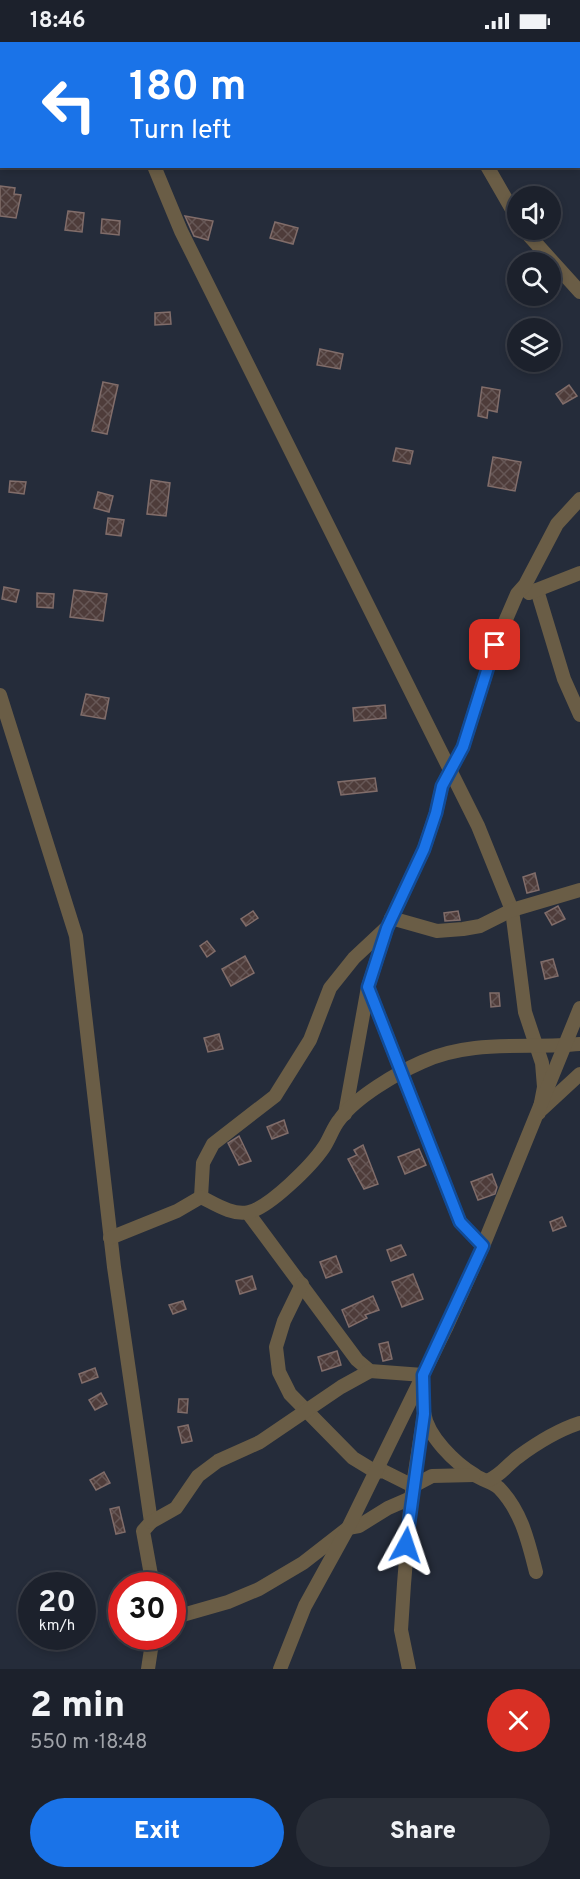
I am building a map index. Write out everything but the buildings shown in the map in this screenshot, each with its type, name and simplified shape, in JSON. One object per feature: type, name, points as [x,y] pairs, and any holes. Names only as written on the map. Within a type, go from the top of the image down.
[{"type":"street","points":[[155,168],[181,231],[449,772],[478,826],[512,910],[525,1012],[542,1063],[544,1088],[539,1113]]},
{"type":"street","points":[[488,168],[507,201]]},
{"type":"street","points":[[533,240],[580,292]]},
{"type":"street","points":[[345,1114],[368,987],[389,923],[424,849],[449,772],[463,747],[495,645],[516,598],[557,524],[580,499]]},
{"type":"street","points":[[516,598],[580,573]]},
{"type":"street","points":[[537,591],[564,679],[580,715]]},
{"type":"street","points":[[0,695],[76,936],[110,1238],[151,1522]]},
{"type":"street","points":[[389,923],[437,931],[480,926],[512,910],[580,890]]},
{"type":"street","points":[[201,1197],[203,1163],[213,1144],[275,1096],[310,1040],[330,988],[354,958],[389,923]]},
{"type":"street","points":[[368,987],[460,1222],[483,1246]]},
{"type":"street","points":[[280,1669],[305,1606],[376,1472],[483,1246],[580,1008]]},
{"type":"street","points":[[201,1197],[231,1211],[248,1213],[263,1205],[307,1167],[324,1148],[345,1114],[376,1088],[422,1061],[472,1048],[580,1044]]},
{"type":"street","points":[[539,1113],[580,1074]]},
{"type":"street","points":[[110,1238],[177,1211],[201,1197]]},
{"type":"street","points":[[248,1213],[357,1360],[370,1371],[423,1375]]},
{"type":"street","points":[[302,1284],[284,1321],[276,1347],[279,1372],[290,1394],[353,1458],[376,1472],[383,1471],[412,1492]]},
{"type":"street","points":[[150,1572],[143,1531],[151,1522],[176,1508],[198,1476],[218,1461],[260,1442],[370,1371]]},
{"type":"street","points":[[409,1669],[401,1629],[412,1492],[424,1414],[423,1375]]},
{"type":"street","points":[[424,1414],[435,1437],[455,1460],[474,1475]]},
{"type":"street","points":[[489,1480],[500,1475],[516,1459],[537,1444],[580,1423]]},
{"type":"street","points":[[186,1613],[259,1589],[303,1563],[348,1528],[359,1526],[388,1508],[432,1476],[474,1475],[489,1480],[518,1511],[536,1572]]},
{"type":"street","points":[[147,1669],[151,1650]]},
{"type":"street","points":[[140,1669],[150,1654]]},
{"type":"route","points":[[406,1545],[418,1442],[424,1414],[423,1375],[483,1246],[460,1222],[368,987],[387,928],[424,849],[442,786],[463,747],[495,645]]}]
